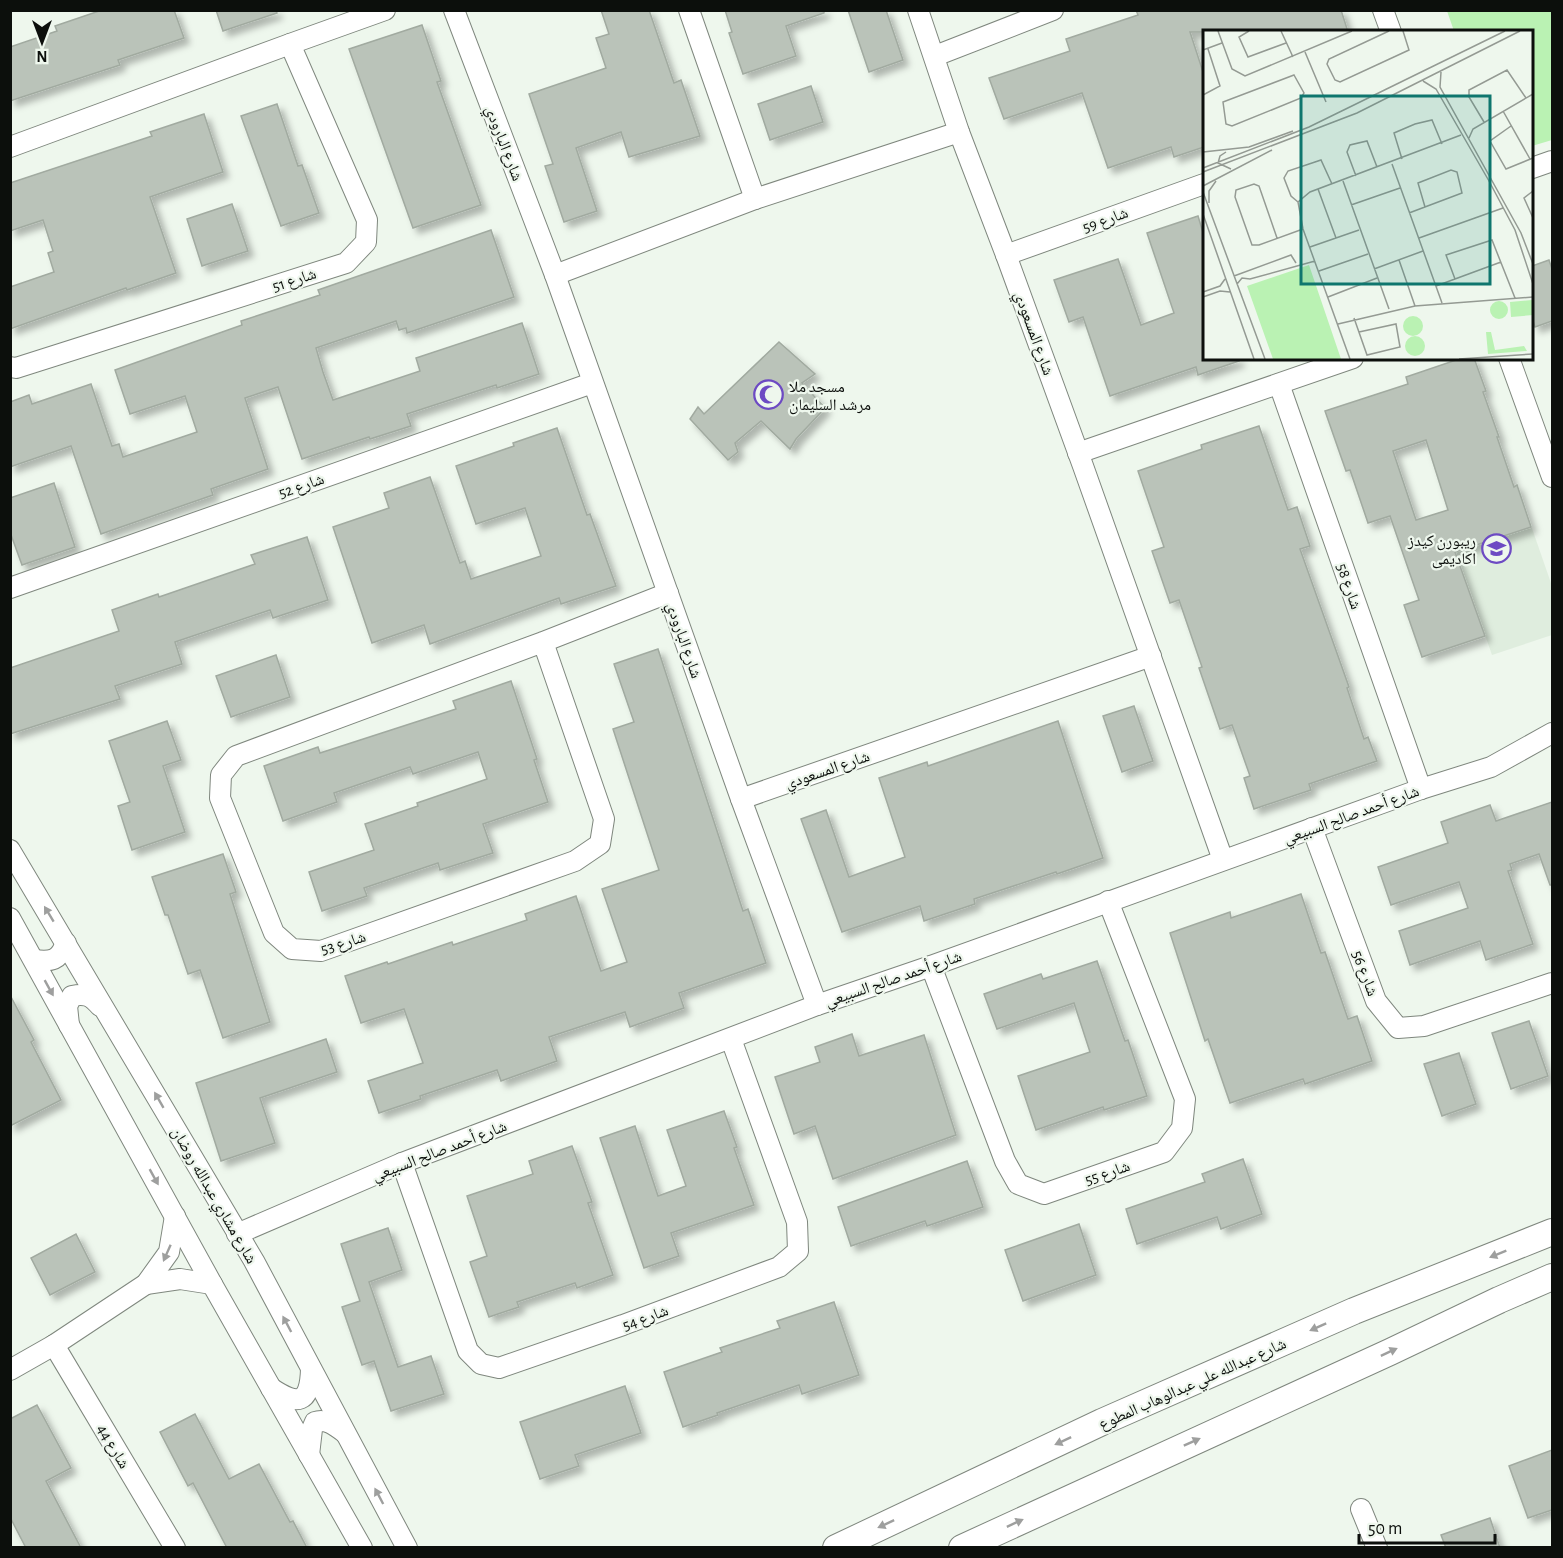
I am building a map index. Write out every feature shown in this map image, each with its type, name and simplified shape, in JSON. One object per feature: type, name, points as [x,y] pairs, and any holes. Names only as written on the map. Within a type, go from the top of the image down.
[{"type":"main road","name":"شارع عبدالله علي عبدالوهاب المطوع","points":[[836,1548],[1102,1422],[1354,1311],[1552,1232]]},
{"type":"main road","points":[[962,1548],[1552,1277]]},
{"type":"main road","points":[[1499,1300],[1552,1290]]},
{"type":"street","points":[[10,147],[385,10]]},
{"type":"street","name":"شارع البارودي","points":[[454,10],[555,275],[741,799],[817,1005]]},
{"type":"street","points":[[689,10],[754,199]]},
{"type":"street","name":"شارع المسعودي","points":[[918,10],[959,132],[1078,453],[1223,860]]},
{"type":"street","points":[[934,56],[1053,10]]},
{"type":"street","points":[[1383,10],[1390,30]]},
{"type":"street","name":"شارع 51","points":[[10,368],[346,263],[366,242],[367,220],[290,44]]},
{"type":"street","points":[[555,275],[754,199],[959,132]]},
{"type":"street","points":[[1533,168],[1552,161]]},
{"type":"street","name":"شارع 59","points":[[1006,255],[1203,184]]},
{"type":"street","points":[[1078,453],[1347,360]]},
{"type":"street","points":[[1510,360],[1551,466]]},
{"type":"street","name":"شارع 52","points":[[10,588],[592,383]]},
{"type":"street","name":"شارع 58","points":[[1279,384],[1421,789]]},
{"type":"street","name":"شارع 53","points":[[543,642],[604,819],[600,844],[575,861],[321,951],[292,949],[274,933],[220,798],[221,775],[236,756],[668,593]]},
{"type":"street","name":"شارع المسعودي","points":[[741,799],[1151,656]]},
{"type":"street","name":"شارع أحمد صالح السبيعي","points":[[237,1234],[402,1163],[817,1005],[1421,789],[1491,767],[1552,733]]},
{"type":"street","name":"شارع 56","points":[[1312,828],[1376,1001],[1398,1028],[1424,1026],[1552,982]]},
{"type":"street","name":"شارع مشاري عبدالله روضان","points":[[10,850],[254,1261],[407,1548]]},
{"type":"street","name":"شارع 55","points":[[931,966],[1005,1161],[1018,1184],[1044,1194],[1164,1152],[1182,1128],[1185,1099],[1108,901]]},
{"type":"street","points":[[10,918],[212,1284],[362,1548]]},
{"type":"street","points":[[34,960],[54,959],[62,953],[66,943]]},
{"type":"street","points":[[69,1025],[67,1006],[72,996],[82,994],[91,996],[109,1014]]},
{"type":"street","name":"شارع 54","points":[[402,1163],[468,1351],[481,1364],[499,1368],[779,1267],[798,1251],[797,1222],[731,1039]]},
{"type":"street","points":[[10,1370],[54,1345],[146,1284],[169,1252],[176,1216]]},
{"type":"street","points":[[146,1284],[180,1279],[212,1284]]},
{"type":"street","name":"شارع 44","points":[[54,1345],[175,1548]]},
{"type":"street","points":[[271,1388],[287,1399],[297,1400],[306,1396],[311,1386],[311,1369]]},
{"type":"street","points":[[309,1455],[315,1422],[320,1420],[334,1424],[347,1435]]},
{"type":"street","points":[[1360,1509],[1377,1548]]},
{"type":"shaded area","name":"ريبورن كيدز اكاديمى","points":[[1517,485],[1552,586],[1552,635],[1492,655],[1442,512]]},
{"type":"green space","points":[[1447,11],[1552,11],[1552,140],[1533,146],[1533,30],[1454,30]]},
{"type":"building","points":[[102,10],[174,10],[184,38],[118,60],[120,65],[10,101],[10,47],[57,31],[55,26]]},
{"type":"building","points":[[216,10],[276,10],[277,13],[223,31]]},
{"type":"building","points":[[601,10],[649,10],[674,83],[681,80],[700,136],[629,157],[621,132],[576,148],[597,211],[564,222],[545,166],[553,164],[529,94],[606,68],[596,38],[609,34]]},
{"type":"building","points":[[725,10],[824,10],[824,13],[786,26],[796,56],[743,74],[729,33],[732,32]]},
{"type":"building","points":[[848,10],[886,10],[903,60],[869,72]]},
{"type":"building","points":[[1136,10],[1341,10],[1347,30],[1203,30],[1203,32],[1190,32],[1203,72],[1203,147],[1174,157],[1171,147],[1108,168],[1082,93],[1004,119],[989,78],[1070,51],[1066,39],[1138,15]]},
{"type":"building","points":[[422,25],[441,81],[437,82],[481,205],[413,228],[349,49]]},
{"type":"building","points":[[811,86],[823,122],[770,140],[758,104]]},
{"type":"building","points":[[277,104],[298,166],[302,165],[319,213],[281,226],[241,116]]},
{"type":"building","points":[[204,114],[223,172],[150,197],[176,273],[10,329],[10,287],[54,272],[48,253],[53,251],[43,220],[10,231],[10,183],[152,136],[150,132]]},
{"type":"building","points":[[232,204],[248,251],[202,266],[187,219]]},
{"type":"building","points":[[1198,216],[1203,233],[1203,360],[1239,361],[1198,375],[1196,367],[1110,396],[1083,317],[1069,322],[1054,280],[1118,259],[1141,325],[1174,313],[1147,233]]},
{"type":"building","points":[[491,230],[514,297],[407,333],[406,328],[399,330],[396,321],[316,348],[323,372],[333,400],[420,371],[416,358],[522,323],[539,374],[497,388],[496,385],[407,414],[411,426],[302,459],[278,387],[245,398],[268,469],[211,489],[213,495],[101,534],[71,446],[10,467],[10,402],[29,395],[32,404],[91,384],[112,446],[119,444],[123,457],[197,432],[185,396],[130,414],[115,370],[242,325],[241,321],[320,295],[318,290]]},
{"type":"building","points":[[1549,260],[1552,269],[1552,321],[1535,327],[1533,321],[1533,266]]},
{"type":"building","name":"مسجد ملا مرشد السليمان","points":[[779,342],[815,374],[802,383],[825,408],[796,439],[790,449],[761,421],[735,443],[738,452],[728,460],[690,419],[698,407],[704,414]]},
{"type":"building","points":[[1456,360],[1475,360],[1486,391],[1483,392],[1499,437],[1497,437],[1531,527],[1455,552],[1485,636],[1422,657],[1404,605],[1419,600],[1390,516],[1368,523],[1350,470],[1346,471],[1325,411],[1408,384],[1406,377]],"holes":[[[1426,440],[1448,510],[1416,520],[1393,451]]]},
{"type":"building","points":[[1259,426],[1288,510],[1297,507],[1310,546],[1300,549],[1349,687],[1347,688],[1364,739],[1368,737],[1377,761],[1309,784],[1311,790],[1254,809],[1244,778],[1250,776],[1232,725],[1220,729],[1179,600],[1170,603],[1152,551],[1164,547],[1138,471],[1202,449],[1201,445]]},
{"type":"building","points":[[557,428],[587,515],[590,514],[616,586],[561,604],[559,598],[430,644],[424,625],[372,643],[333,527],[389,508],[384,493],[430,477],[460,563],[465,561],[471,579],[541,556],[525,508],[476,524],[456,466]]},
{"type":"building","points":[[54,483],[75,547],[22,565],[10,532],[10,498]]},
{"type":"building","points":[[307,537],[328,600],[273,618],[270,610],[175,642],[182,664],[115,686],[120,699],[10,734],[10,668],[119,631],[112,610],[158,594],[159,597],[255,564],[251,555]]},
{"type":"building","points":[[658,649],[743,911],[748,909],[766,963],[679,993],[684,1008],[630,1027],[625,1012],[549,1037],[557,1061],[501,1081],[497,1070],[420,1096],[421,1099],[379,1113],[368,1081],[423,1063],[404,1009],[361,1023],[345,976],[452,942],[453,945],[527,920],[525,914],[576,896],[601,971],[627,962],[602,889],[659,870],[613,729],[634,722],[614,664]]},
{"type":"building","points":[[276,655],[290,697],[231,717],[216,676]]},
{"type":"building","points":[[511,681],[537,759],[534,760],[548,802],[483,824],[493,853],[440,870],[438,863],[364,888],[367,896],[322,911],[309,872],[374,850],[365,824],[487,779],[478,752],[413,774],[410,767],[334,793],[337,802],[283,821],[264,766],[318,747],[320,753],[456,709],[453,701]]},
{"type":"building","points":[[1134,706],[1153,761],[1122,772],[1103,716]]},
{"type":"building","points":[[167,721],[181,760],[163,766],[185,832],[132,850],[118,806],[130,802],[109,741]]},
{"type":"building","points":[[1058,721],[1103,858],[974,899],[975,904],[924,921],[920,906],[842,932],[801,819],[826,810],[849,877],[905,857],[879,778],[927,762],[928,766]]},
{"type":"building","points":[[1552,802],[1552,885],[1550,885],[1539,854],[1510,864],[1512,870],[1508,871],[1533,944],[1486,960],[1480,941],[1410,965],[1399,931],[1468,908],[1459,882],[1391,905],[1378,867],[1448,843],[1441,822],[1490,805],[1496,821]]},
{"type":"building","points":[[223,854],[236,892],[230,894],[270,1022],[223,1038],[200,970],[188,974],[152,877]]},
{"type":"building","points":[[1301,894],[1321,953],[1325,952],[1348,1019],[1357,1016],[1372,1061],[1305,1084],[1303,1079],[1230,1103],[1208,1039],[1205,1041],[1170,933],[1230,912],[1231,918]]},
{"type":"building","points":[[1097,961],[1147,1096],[1104,1110],[1103,1107],[1036,1130],[1018,1076],[1090,1052],[1074,1003],[997,1029],[984,994],[1041,974],[1043,979]]},
{"type":"building","points":[[10,995],[34,1040],[31,1042],[61,1100],[10,1126]]},
{"type":"building","points":[[1529,1021],[1548,1076],[1511,1089],[1492,1033]]},
{"type":"building","points":[[852,1034],[859,1056],[924,1035],[956,1135],[833,1179],[815,1126],[794,1134],[775,1077],[820,1062],[815,1047]]},
{"type":"building","points":[[326,1039],[337,1072],[260,1098],[275,1143],[221,1161],[196,1083]]},
{"type":"building","points":[[1459,1053],[1476,1104],[1442,1116],[1424,1064]]},
{"type":"building","points":[[724,1111],[754,1205],[671,1233],[679,1256],[644,1268],[600,1138],[635,1126],[658,1196],[686,1186],[667,1130]]},
{"type":"building","points":[[572,1146],[592,1202],[588,1203],[613,1275],[577,1288],[575,1283],[517,1302],[519,1307],[489,1317],[470,1262],[487,1256],[467,1196],[533,1174],[529,1161]]},
{"type":"building","points":[[1243,1159],[1262,1214],[1221,1229],[1217,1217],[1137,1244],[1126,1209],[1205,1182],[1202,1174]]},
{"type":"building","points":[[967,1161],[983,1207],[927,1226],[925,1221],[851,1246],[838,1207]]},
{"type":"building","points":[[1079,1224],[1096,1275],[1023,1301],[1005,1250]]},
{"type":"building","points":[[388,1228],[402,1270],[369,1282],[398,1367],[431,1356],[444,1394],[391,1411],[374,1361],[362,1365],[342,1307],[360,1301],[341,1244]]},
{"type":"building","points":[[76,1234],[95,1272],[50,1295],[31,1258]]},
{"type":"building","points":[[834,1302],[859,1375],[802,1394],[799,1385],[683,1427],[664,1372],[722,1352],[720,1348],[780,1328],[777,1321]]},
{"type":"building","points":[[625,1386],[641,1433],[575,1455],[579,1466],[540,1479],[520,1422]]},
{"type":"building","points":[[37,1405],[71,1468],[46,1481],[81,1548],[26,1548],[10,1517],[10,1419]]},
{"type":"building","points":[[195,1414],[229,1479],[259,1464],[290,1522],[293,1521],[307,1548],[227,1548],[193,1483],[188,1486],[160,1432]]},
{"type":"building","points":[[1552,1450],[1552,1510],[1528,1518],[1509,1466]]},
{"type":"building","points":[[1490,1518],[1500,1548],[1446,1548],[1441,1535]]},
{"type":"place","name":"مسجد ملا مرشد السليمان","points":[[768,395]]},
{"type":"place","name":"ريبورن كيدز اكاديمى","points":[[1497,549]]}]
